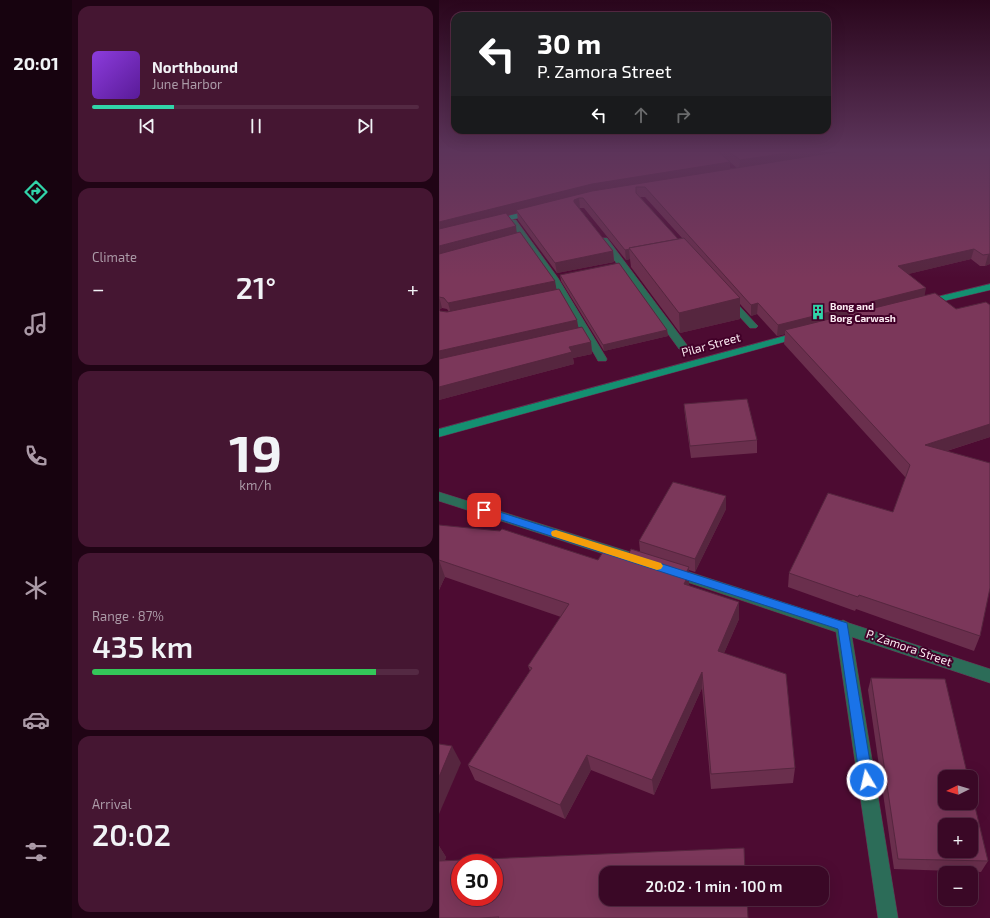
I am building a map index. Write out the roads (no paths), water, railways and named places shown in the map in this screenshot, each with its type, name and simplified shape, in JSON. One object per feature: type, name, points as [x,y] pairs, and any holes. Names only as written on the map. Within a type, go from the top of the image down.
[{"type":"street","points":[[484,225],[510,220],[543,210]]},
{"type":"street","points":[[510,220],[522,239],[558,278],[561,296],[583,334],[602,359]]},
{"type":"street","points":[[600,235],[683,347]]},
{"type":"street","points":[[921,304],[990,287]]},
{"type":"street","points":[[722,292],[753,326]]},
{"type":"street","name":"Pilar Street","points":[[439,432],[805,333]]},
{"type":"street","name":"P. Zamora Street","points":[[439,496],[843,626],[990,676]]},
{"type":"street","points":[[843,626],[888,918]]},
{"type":"place","name":"Bong and Borg Carwash","points":[[818,312]]}]
